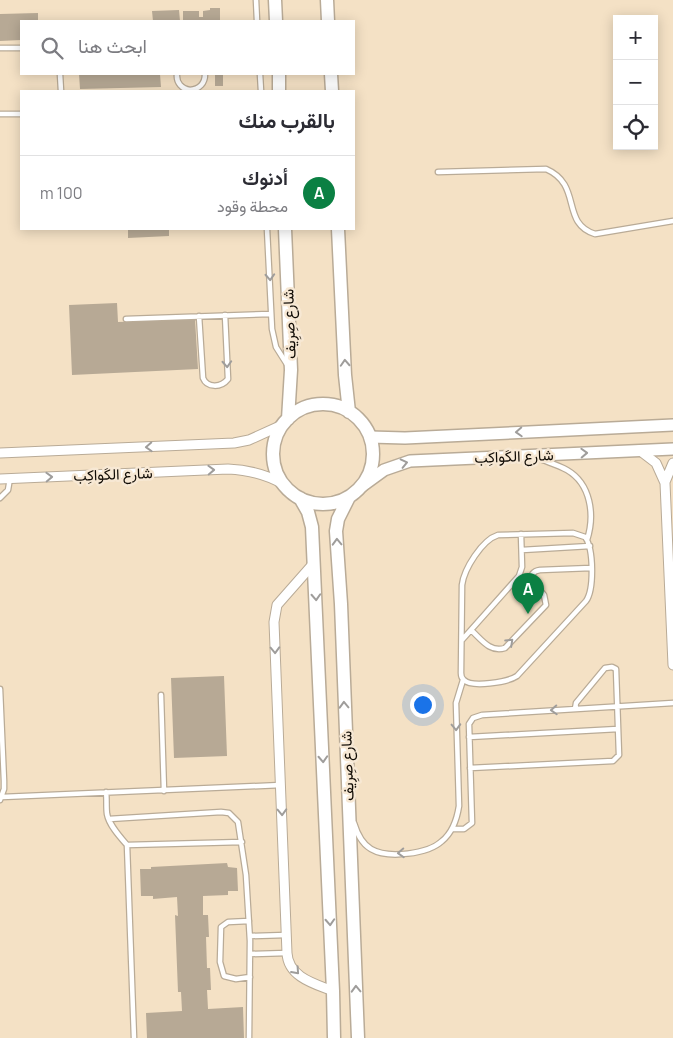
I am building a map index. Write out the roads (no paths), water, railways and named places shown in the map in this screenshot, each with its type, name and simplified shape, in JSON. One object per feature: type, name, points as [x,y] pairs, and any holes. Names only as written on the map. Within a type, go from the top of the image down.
[{"type":"main road","points":[[275,0],[276,20]]},
{"type":"main road","points":[[327,0],[328,20]]},
{"type":"main road","points":[[279,75],[280,90]]},
{"type":"main road","points":[[331,75],[332,90]]},
{"type":"main road","name":"شارع صِرِيف","points":[[285,230],[291,370],[285,422]]},
{"type":"main road","points":[[338,230],[345,375],[349,412]]},
{"type":"main road","points":[[324,405],[337,406],[349,412],[358,418],[370,437],[373,450],[372,462],[362,486],[349,497],[330,503],[310,502],[300,498],[283,484],[274,465],[274,445],[285,422],[305,408],[324,405]]},
{"type":"main road","name":"شارع صِرِيف","points":[[349,497],[338,519],[336,531],[341,604],[358,1038]]},
{"type":"main road","name":"شارع صِرِيف","points":[[300,498],[310,520],[314,563],[334,1038]]},
{"type":"street","name":"شارع الكَواكِب","points":[[0,453],[234,443],[249,440],[285,422]]},
{"type":"street","name":"شارع الكَواكِب","points":[[370,437],[405,438],[673,424]]},
{"type":"street","name":"شارع الكَواكِب","points":[[362,486],[384,470],[410,461],[673,448]]},
{"type":"street","points":[[639,450],[656,463],[668,487]]},
{"type":"street","points":[[673,463],[668,487],[673,665]]},
{"type":"street","name":"شارع الكَواكِب","points":[[0,478],[234,469],[262,474],[283,484]]},
{"type":"street","points":[[314,563],[277,605],[274,622],[286,935],[287,953],[292,968],[306,982],[333,991]]},
{"type":"lane","points":[[256,0],[257,20]]},
{"type":"lane","points":[[0,48],[20,48]]},
{"type":"lane","points":[[60,75],[61,90]]},
{"type":"lane","points":[[176,75],[177,81],[186,90],[198,90],[204,81],[204,75]]},
{"type":"lane","points":[[260,75],[261,90]]},
{"type":"lane","points":[[0,114],[20,114]]},
{"type":"lane","points":[[438,172],[546,169],[563,181],[580,226],[587,232],[595,234],[673,221]]},
{"type":"lane","points":[[267,230],[272,329],[276,347],[291,370]]},
{"type":"lane","points":[[126,319],[271,314]]},
{"type":"lane","points":[[199,316],[203,378],[209,386],[222,385],[228,379],[225,315]]},
{"type":"lane","points":[[529,455],[565,469],[582,483],[590,502],[590,523],[587,540]]},
{"type":"lane","points":[[0,498],[8,490],[10,478]]},
{"type":"lane","points":[[348,798],[358,835],[367,846],[380,852],[402,854],[424,850],[441,842],[452,829],[459,806],[456,703],[463,680],[461,672],[462,585],[465,571],[490,538],[498,535],[572,533],[582,536],[587,540],[590,546],[591,587],[588,598],[517,676],[500,682],[470,683],[463,680]]},
{"type":"lane","points":[[462,641],[519,576],[522,567],[521,534]]},
{"type":"lane","points":[[522,550],[590,546]]},
{"type":"lane","points":[[471,630],[491,648],[499,650],[505,648],[546,605],[544,595],[532,581],[534,572],[540,570],[590,568]]},
{"type":"lane","points":[[470,768],[613,761],[619,755],[616,669],[612,667],[605,668],[576,703],[574,709]]},
{"type":"lane","points":[[0,689],[4,781],[1,799],[106,792],[280,786]]},
{"type":"lane","points":[[161,696],[164,790]]},
{"type":"lane","points":[[452,829],[464,829],[472,823],[469,724],[473,718],[482,715],[673,703]]},
{"type":"lane","points":[[469,737],[618,729]]},
{"type":"lane","points":[[106,792],[109,819],[120,838],[127,845],[134,1038]]},
{"type":"lane","points":[[109,819],[221,812],[229,813],[238,822],[246,875],[250,936],[249,1038]]},
{"type":"lane","points":[[127,845],[242,842]]},
{"type":"lane","points":[[249,920],[228,922],[221,927],[220,962],[224,976],[236,979],[250,978]]},
{"type":"lane","points":[[250,936],[286,935]]},
{"type":"lane","points":[[250,954],[287,953]]},
{"type":"place","name":"أدنوك","points":[[528,614]]}]
